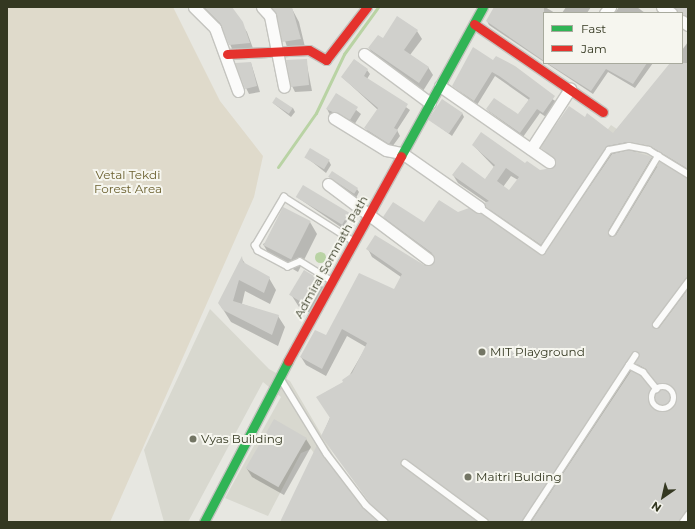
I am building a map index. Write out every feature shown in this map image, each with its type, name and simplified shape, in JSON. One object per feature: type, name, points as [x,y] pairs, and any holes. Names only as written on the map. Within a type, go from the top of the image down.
[{"type":"street","points":[[194,7],[215,28],[227,54],[238,91]]},
{"type":"street","points":[[262,7],[270,16],[284,87]]},
{"type":"street","points":[[227,54],[277,50],[309,50],[326,60],[367,7]]},
{"type":"street","name":"Admiral Somnath Path","points":[[204,522],[280,376],[483,7]]},
{"type":"street","points":[[474,24],[602,112]]},
{"type":"street","points":[[364,54],[430,103]]},
{"type":"street","points":[[440,86],[549,162]]},
{"type":"street","points":[[531,149],[570,89]]},
{"type":"street","points":[[334,118],[386,150],[402,153],[479,207]]},
{"type":"street","points":[[328,184],[367,217],[428,259]]},
{"type":"lane","points":[[479,207],[542,251],[609,150],[629,146],[658,156],[688,174]]},
{"type":"lane","points":[[612,233],[658,156]]},
{"type":"lane","points":[[332,281],[300,262],[288,267],[258,251],[255,246],[284,197],[353,242]]},
{"type":"lane","points":[[656,325],[688,282]]},
{"type":"lane","points":[[526,522],[635,356]]},
{"type":"lane","points":[[629,365],[643,372],[657,388]]},
{"type":"lane","points":[[280,376],[327,454],[385,522]]},
{"type":"lane","points":[[665,387],[673,393],[675,400],[668,409],[657,408],[652,402],[657,388],[665,387]]},
{"type":"lane","points":[[405,462],[485,522]]},
{"type":"lane","points":[[683,522],[688,515]]},
{"type":"shaded area","points":[[611,125],[636,142],[688,132],[688,522],[364,522],[311,449],[301,453],[268,516],[225,498],[281,397],[263,382],[188,522],[164,522],[144,450],[210,309],[269,369],[290,381],[334,456],[369,502],[367,370],[479,207],[526,240]]},
{"type":"shaded area","points":[[318,252],[322,252],[324,253],[324,261],[318,262],[315,259],[315,255]]},
{"type":"green space","name":"Vetal Tekdi Forest Area","points":[[7,7],[173,7],[220,101],[263,156],[254,197],[110,522],[7,522]]},
{"type":"building","points":[[204,7],[232,7],[243,22],[250,43],[229,45],[220,23]]},
{"type":"building","points":[[271,7],[292,7],[301,39],[282,42],[277,15]]},
{"type":"building","points":[[494,7],[544,7],[543,60],[486,21]]},
{"type":"building","points":[[675,7],[688,7],[688,17],[683,15],[683,12],[678,12]]},
{"type":"building","points":[[397,16],[418,30],[404,50],[429,67],[419,83],[368,48],[378,35],[383,38]]},
{"type":"building","points":[[473,47],[493,60],[496,56],[515,66],[555,96],[543,113],[537,109],[520,133],[486,109],[494,98],[518,114],[530,98],[499,76],[492,72],[474,101],[452,86]]},
{"type":"building","points":[[307,59],[309,85],[291,87],[286,60]]},
{"type":"building","points":[[354,59],[368,69],[364,76],[408,104],[394,128],[398,130],[389,144],[364,128],[378,108],[341,77]]},
{"type":"building","points":[[251,62],[257,86],[245,89],[235,63]]},
{"type":"building","points":[[688,63],[688,169],[650,146],[628,142],[607,146],[541,245],[486,207],[484,203],[489,201],[452,175],[462,162],[485,179],[495,165],[472,145],[481,132],[525,163],[527,161],[540,170],[552,168],[555,159],[540,147],[569,106],[585,117],[587,113],[613,133],[669,64]],"holes":[[[506,168],[519,177],[509,190],[497,181]]]},
{"type":"building","points":[[549,64],[646,64],[633,84],[606,69],[591,91]]},
{"type":"building","points":[[336,93],[358,107],[350,120],[326,109]]},
{"type":"building","points":[[276,97],[293,108],[289,114],[272,103]]},
{"type":"building","points":[[442,99],[463,113],[449,134],[428,120]]},
{"type":"building","points":[[310,148],[330,160],[324,169],[304,157]]},
{"type":"building","points":[[629,150],[652,157],[608,231],[610,237],[616,235],[660,162],[688,178],[688,278],[652,325],[659,328],[688,289],[688,511],[679,522],[531,522],[631,371],[640,375],[655,393],[661,391],[646,369],[635,363],[639,356],[635,352],[522,522],[489,522],[405,459],[401,462],[402,466],[478,522],[389,522],[369,502],[321,436],[330,418],[316,397],[343,382],[342,380],[352,373],[367,343],[342,329],[322,369],[300,357],[315,330],[326,335],[359,273],[394,289],[402,274],[366,249],[375,235],[424,265],[434,263],[432,253],[383,217],[393,202],[424,222],[439,200],[458,212],[469,208],[481,214],[543,255],[612,154]]},
{"type":"building","points":[[332,171],[358,188],[354,194],[328,177]]},
{"type":"building","points":[[303,185],[349,213],[342,225],[296,197]]},
{"type":"building","points":[[283,207],[311,221],[291,259],[263,245]]},
{"type":"building","points":[[242,256],[243,262],[270,277],[264,293],[239,280],[233,301],[279,315],[272,335],[223,310],[218,303]]},
{"type":"building","points":[[304,270],[319,279],[304,304],[289,295]]},
{"type":"building","points":[[274,419],[307,438],[278,487],[246,468]]},
{"type":"building","points":[[317,445],[363,508],[379,522],[280,522]]},
{"type":"waterway","points":[[278,167],[316,113],[344,54],[378,7]]},
{"type":"traffic: fast","points":[[401,156],[483,7]]},
{"type":"traffic: fast","points":[[204,522],[288,361]]},
{"type":"traffic: jam","points":[[227,54],[309,50],[326,60],[367,7]]},
{"type":"traffic: jam","points":[[474,24],[603,112]]},
{"type":"traffic: jam","points":[[288,361],[401,156]]},
{"type":"place","name":"MIT Playground","points":[[482,352]]},
{"type":"place","name":"Vyas Building","points":[[193,439]]},
{"type":"place","name":"Maitri Bulding","points":[[468,477]]}]
